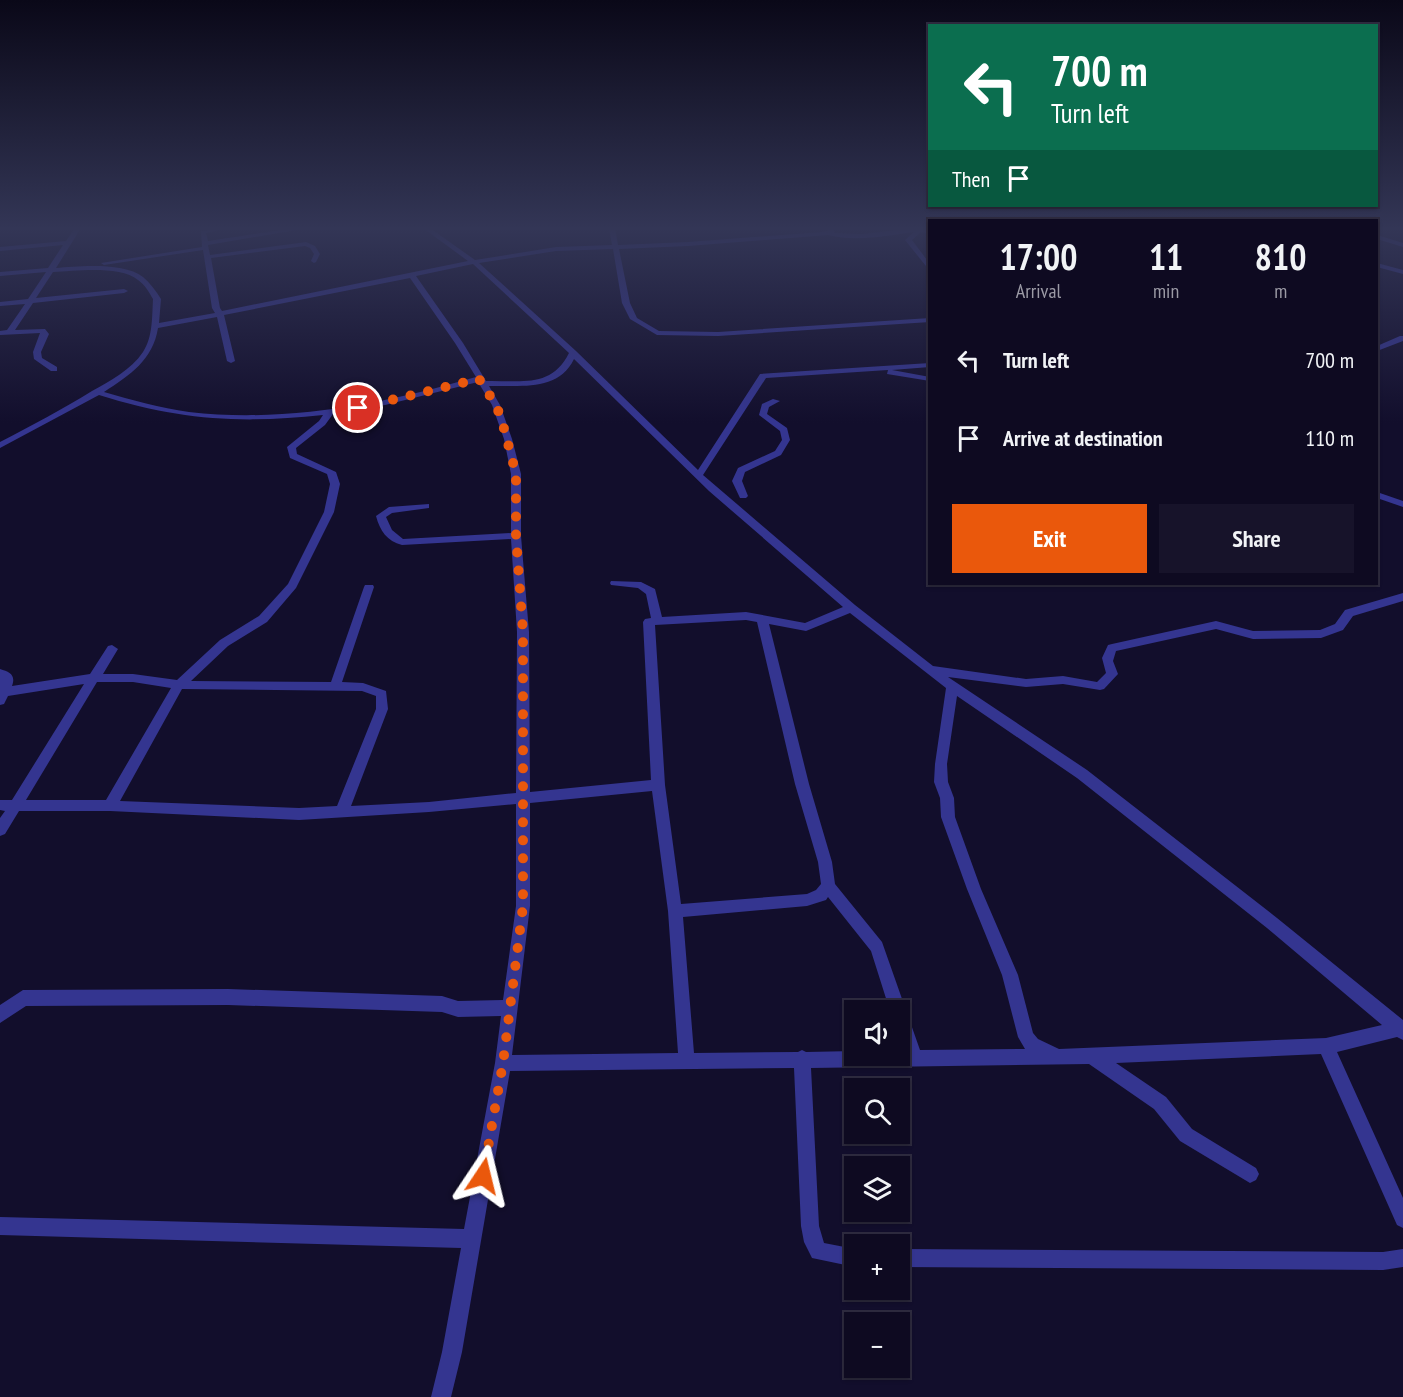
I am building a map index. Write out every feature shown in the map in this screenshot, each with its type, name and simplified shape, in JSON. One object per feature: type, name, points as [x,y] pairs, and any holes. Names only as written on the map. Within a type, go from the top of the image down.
[{"type":"street","points":[[10,332],[34,293]]},
{"type":"street","points":[[0,304],[103,293]]},
{"type":"street","points":[[0,446],[96,392],[139,363],[147,353],[156,326],[157,299],[152,293]]},
{"type":"street","points":[[213,293],[231,360]]},
{"type":"street","points":[[156,326],[325,293]]},
{"type":"street","points":[[424,293],[459,343],[496,405],[511,449],[516,474],[516,536],[523,632],[523,906],[503,1063],[452,1352],[441,1397]]},
{"type":"street","points":[[508,293],[699,475],[851,608],[952,687],[1082,774],[1272,923],[1402,1032]]},
{"type":"street","points":[[624,293],[626,303],[634,319],[657,333],[718,334],[928,320]]},
{"type":"street","points":[[0,333],[42,331],[45,334],[37,352],[38,359],[54,369]]},
{"type":"street","points":[[1378,349],[1403,338]]},
{"type":"street","points":[[96,392],[138,407],[179,413],[253,416],[330,412],[481,382],[546,382],[569,364],[573,353]]},
{"type":"street","points":[[699,475],[763,376],[928,365]]},
{"type":"street","points":[[868,368],[928,379]]},
{"type":"street","points":[[743,496],[737,481],[741,470],[778,453],[785,445],[784,430],[763,415],[765,406],[776,401]]},
{"type":"street","points":[[110,806],[179,685],[224,643],[263,619],[292,586],[329,512],[335,484],[331,472],[293,456],[291,447],[322,423],[330,412]]},
{"type":"street","points":[[1378,495],[1403,504]]},
{"type":"street","points":[[426,506],[389,510],[381,516],[382,524],[394,540],[402,542],[516,536]]},
{"type":"street","points":[[615,583],[637,584],[651,592],[657,621]]},
{"type":"street","points":[[335,687],[369,587]]},
{"type":"street","points":[[930,669],[976,679],[995,678],[1028,683],[1063,680],[1088,687],[1100,686],[1112,674],[1107,665],[1107,654],[1112,648],[1216,625],[1252,635],[1321,634],[1339,627],[1350,613],[1403,597]]},
{"type":"street","points":[[687,1061],[675,911],[658,785],[649,622],[734,616],[762,618],[806,627],[851,608]]},
{"type":"street","points":[[762,618],[802,784],[825,862],[828,886],[877,947],[894,1000]]},
{"type":"street","points":[[0,830],[112,649]]},
{"type":"street","points":[[0,673],[7,676],[2,696],[93,678],[133,678],[179,685],[363,687],[382,694],[382,709],[342,812]]},
{"type":"street","points":[[952,687],[940,771],[947,798],[948,817],[986,921],[1000,947],[1010,975],[1026,1037],[1044,1052],[1062,1057]]},
{"type":"street","points":[[0,805],[110,806],[299,814],[523,798],[658,785]]},
{"type":"street","points":[[675,911],[807,900],[821,895],[828,886]]},
{"type":"street","points":[[0,1015],[23,998],[228,997],[442,1004],[458,1009],[510,1008]]},
{"type":"street","points":[[503,1063],[1091,1056],[1326,1046],[1402,1032]]},
{"type":"street","points":[[910,1044],[915,1058]]},
{"type":"street","points":[[1326,1046],[1403,1219]]},
{"type":"street","points":[[1091,1056],[1160,1103],[1192,1140],[1250,1174]]},
{"type":"street","points":[[802,1058],[810,1226],[813,1242],[819,1251],[844,1256]]},
{"type":"street","points":[[0,1226],[472,1239]]},
{"type":"street","points":[[910,1258],[1383,1261],[1403,1258]]},
{"type":"route","points":[[358,408],[479,379],[496,405],[511,449],[516,474],[516,536],[523,632],[523,906],[503,1063],[483,1176]]}]
